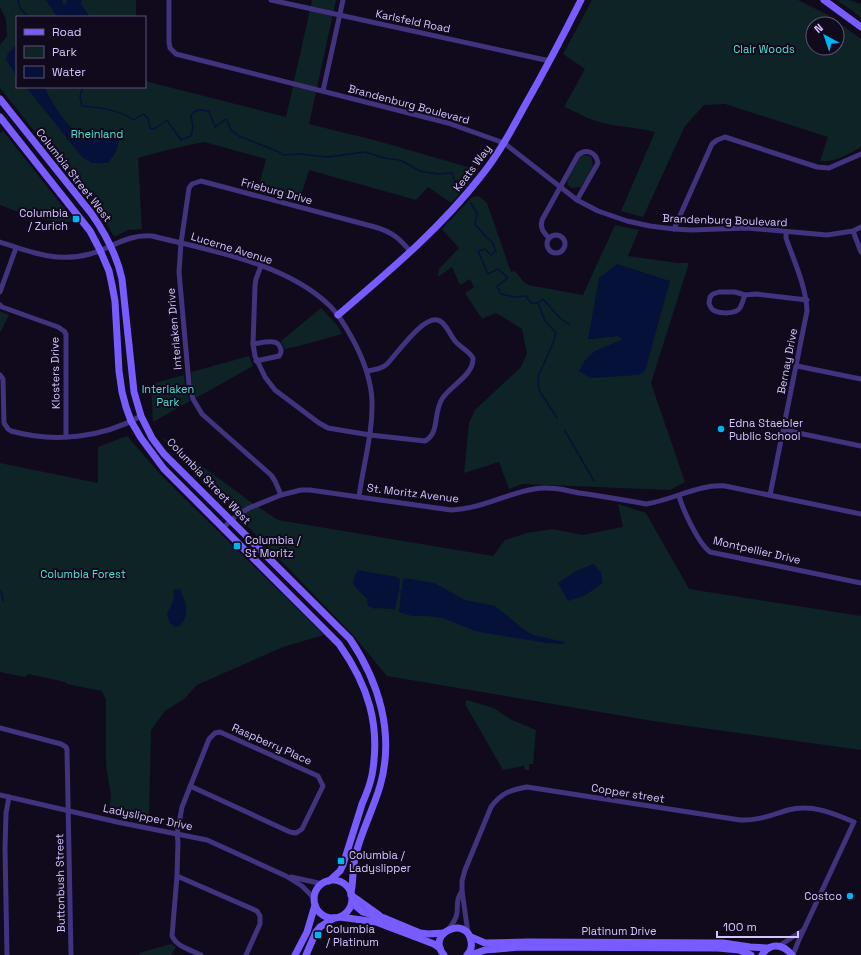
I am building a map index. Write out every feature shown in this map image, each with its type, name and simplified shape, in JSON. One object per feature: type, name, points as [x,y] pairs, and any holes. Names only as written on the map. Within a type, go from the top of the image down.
[{"type":"main road","name":"Keats Way","points":[[338,315],[410,251],[449,213],[482,175],[504,143],[550,61],[581,0]]},
{"type":"main road","points":[[824,0],[861,27]]},
{"type":"main road","name":"Columbia Street West","points":[[0,99],[82,200],[100,226],[118,262],[122,279],[134,392],[141,416],[152,438],[164,454],[350,639],[372,677],[380,700],[386,742],[384,767],[380,785],[355,857],[351,893]]},
{"type":"main road","name":"Columbia Street West","points":[[0,117],[90,231],[100,250],[109,271],[115,301],[119,371],[122,392],[131,421],[141,438],[164,469],[339,644],[355,666],[367,693],[374,726],[375,748],[372,776],[343,865],[340,871],[326,882]]},
{"type":"main road","points":[[295,955],[306,932],[315,902],[316,893],[326,882],[341,882],[351,893],[384,918]]},
{"type":"main road","points":[[306,955],[320,926],[346,914],[350,909],[352,903],[351,893]]},
{"type":"main road","points":[[315,902],[322,915],[328,917],[376,922],[434,944],[442,953]]},
{"type":"main road","points":[[352,903],[363,912],[384,918],[420,933],[446,932]]},
{"type":"main road","name":"Platinum Drive","points":[[446,932],[458,928],[485,943],[723,943],[768,948],[779,946]]},
{"type":"main road","points":[[442,953],[440,943],[446,932]]},
{"type":"main road","points":[[469,935],[471,948],[469,955]]},
{"type":"main road","points":[[779,946],[784,948],[792,955]]},
{"type":"main road","name":"Platinum Drive","points":[[469,955],[485,950],[521,947],[718,948],[739,950],[751,955]]},
{"type":"main road","points":[[762,955],[768,948]]},
{"type":"street","name":"Brandenburg Boulevard","points":[[169,0],[169,42],[170,48],[176,54],[448,123],[504,143],[577,200],[598,211],[627,221],[674,229],[691,230],[748,228],[827,235],[853,231],[861,227]]},
{"type":"street","name":"Karlsfeld Road","points":[[271,0],[550,61]]},
{"type":"street","points":[[323,91],[343,0]]},
{"type":"street","points":[[674,229],[712,144],[721,138],[725,137],[818,167],[830,168],[861,154]]},
{"type":"street","points":[[549,238],[543,232],[540,225],[542,220],[578,155],[581,152],[587,151],[594,154],[598,163],[577,200]]},
{"type":"street","name":"Frieburg Drive","points":[[181,243],[189,188],[192,184],[201,181],[375,226],[396,236],[410,251]]},
{"type":"street","points":[[853,231],[861,252]]},
{"type":"street","name":"Bernay Drive","points":[[770,495],[807,311],[807,300],[786,238],[786,232]]},
{"type":"street","name":"Lucerne Avenue","points":[[0,242],[53,258],[78,257],[91,254],[132,237],[152,236],[242,259],[291,278],[317,295],[338,315],[360,352],[367,371],[372,399],[370,435],[359,497]]},
{"type":"street","name":"Interlaken Drive","points":[[181,243],[180,283],[189,384],[196,407],[206,419],[271,475],[281,495]]},
{"type":"street","points":[[0,292],[16,248]]},
{"type":"street","points":[[260,266],[256,279],[253,344],[256,361],[265,377],[275,390],[324,426],[334,430],[370,435],[425,440],[430,438],[434,433],[439,403],[444,395],[470,371],[473,358],[454,340],[443,323],[439,320],[434,320],[426,323],[381,368],[367,371]]},
{"type":"street","points":[[745,295],[741,306],[732,312],[717,312],[709,303],[710,297],[719,292],[735,292],[745,295],[756,294],[807,300]]},
{"type":"street","name":"Klosters Drive","points":[[0,305],[2,308],[58,327],[66,334],[66,437]]},
{"type":"street","points":[[253,344],[275,342],[279,345],[281,350],[279,356],[256,361]]},
{"type":"street","points":[[797,366],[861,379]]},
{"type":"street","points":[[0,375],[3,379],[4,423],[8,429],[21,433],[42,437],[66,437],[99,432],[121,426],[141,416]]},
{"type":"street","points":[[784,430],[861,446]]},
{"type":"street","name":"St. Moritz Avenue","points":[[224,528],[231,520],[249,508],[281,495],[310,490],[451,510],[464,510],[478,507],[535,488],[553,488],[646,504],[660,502],[715,485],[861,514]]},
{"type":"street","name":"Montpellier Drive","points":[[679,496],[687,517],[704,547],[710,552],[861,583]]},
{"type":"street","name":"Buttonbush Street","points":[[0,728],[61,744],[66,747],[68,753],[71,955]]},
{"type":"street","name":"Raspberry Place","points":[[190,786],[290,832],[296,833],[302,829],[323,786],[318,776],[220,732],[215,732],[209,739],[190,786],[182,807],[177,834],[177,876],[172,936],[174,941],[178,944],[201,955]]},
{"type":"street","name":"Copper street","points":[[462,891],[462,881],[465,870],[491,807],[504,793],[527,787],[750,821],[763,819],[788,810],[802,808],[819,809],[854,822],[804,929]]},
{"type":"street","name":"Ladyslipper Drive","points":[[0,795],[207,840],[286,876],[302,886],[315,902]]},
{"type":"street","points":[[7,955],[5,848],[6,813],[9,796]]},
{"type":"street","points":[[177,876],[256,911],[260,916],[260,924],[246,955]]},
{"type":"street","name":"Ladyslipper Drive","points":[[286,876],[326,882]]},
{"type":"street","points":[[446,932],[457,915],[457,899],[462,891]]},
{"type":"street","points":[[462,891],[469,935]]},
{"type":"street","points":[[779,946],[804,929]]},
{"type":"street","points":[[792,955],[804,929]]},
{"type":"green space","name":"Rheinland","points":[[0,0],[136,0],[136,16],[16,16],[16,88],[146,88],[146,81],[286,117],[312,0],[336,0],[309,124],[378,141],[478,170],[467,186],[451,203],[428,187],[416,200],[309,170],[299,202],[257,192],[266,159],[204,142],[138,158],[142,229],[128,230],[116,236],[113,235],[102,216],[0,88],[0,45],[7,36],[6,20],[0,7]]},
{"type":"green space","name":"Clair Woods","points":[[592,0],[798,0],[829,16],[805,16],[805,56],[845,56],[845,27],[861,39],[861,147],[831,161],[820,161],[828,137],[725,104],[704,105],[685,126],[643,217],[621,211],[655,132],[616,126],[589,119],[564,107],[585,69],[563,54]]},
{"type":"green space","points":[[836,0],[849,0],[861,4],[861,18],[850,9]]},
{"type":"green space","points":[[3,131],[75,222],[45,220],[0,205],[0,133]]},
{"type":"green space","points":[[582,155],[590,156],[593,163],[592,167],[581,187],[572,188],[568,185],[567,181]]},
{"type":"green space","points":[[479,196],[487,203],[511,272],[515,271],[528,285],[583,295],[615,225],[639,230],[628,256],[678,263],[689,263],[651,383],[685,482],[670,490],[522,484],[509,489],[499,462],[464,473],[469,423],[475,410],[521,367],[527,353],[522,329],[496,313],[482,319],[465,293],[474,287],[470,279],[460,285],[452,267],[438,277],[439,269],[459,248],[442,229],[472,197]],"holes":[[[670,281],[623,338],[617,336],[589,339]]]},
{"type":"green space","points":[[321,308],[337,325],[342,334],[285,349],[281,341]]},
{"type":"green space","points":[[0,311],[9,315],[0,333]]},
{"type":"green space","points":[[249,356],[253,366],[196,398],[192,386],[191,372]]},
{"type":"green space","name":"Interlaken Park","points":[[184,375],[186,391],[190,401],[153,422],[151,384]]},
{"type":"green space","name":"Columbia Forest","points":[[127,436],[163,477],[324,635],[283,647],[197,685],[184,699],[165,711],[151,730],[149,817],[109,809],[111,797],[106,765],[106,700],[102,691],[28,674],[25,677],[0,672],[0,463],[98,483],[98,447]]},
{"type":"green space","points":[[160,436],[249,501],[278,520],[493,556],[505,540],[527,533],[552,529],[583,535],[623,527],[618,504],[646,513],[689,589],[861,616],[861,750],[659,722],[387,676],[353,635]]},
{"type":"green space","points":[[467,700],[494,708],[510,719],[536,730],[533,764],[529,764],[529,770],[525,770],[524,766],[503,770],[465,704]]},
{"type":"green space","points":[[171,944],[176,947],[171,955],[139,955],[139,953]]},
{"type":"water","points":[[46,0],[62,0],[63,4],[66,4],[67,0],[82,0],[81,4],[89,16],[56,16]]},
{"type":"water","points":[[16,46],[16,75],[6,59],[8,53]]},
{"type":"water","points":[[27,88],[45,88],[62,116],[75,130],[86,133],[102,131],[107,132],[119,140],[116,152],[108,163],[92,163],[82,157]]},
{"type":"water","points":[[617,264],[670,281],[645,371],[639,375],[590,378],[579,371],[585,360],[595,351],[621,340],[622,338],[617,336],[588,339],[599,278]]},
{"type":"water","points":[[594,564],[601,573],[603,583],[584,596],[568,601],[558,583],[576,571]]},
{"type":"water","points":[[358,570],[397,577],[400,580],[399,590],[402,590],[403,580],[405,578],[434,583],[465,600],[495,606],[526,631],[534,635],[564,642],[564,644],[548,643],[475,631],[443,618],[412,616],[399,612],[401,591],[399,591],[395,609],[376,609],[368,606],[367,599],[353,583],[354,577]]},
{"type":"water","points":[[180,589],[186,604],[186,612],[180,626],[175,627],[170,623],[167,614],[174,599],[173,590]]},
{"type":"waterway","points":[[18,0],[20,8],[27,16]]},
{"type":"waterway","points":[[81,88],[80,96],[82,106],[115,111],[134,120],[143,114],[148,118],[150,128],[154,129],[167,120],[181,140],[191,136],[193,127],[191,115],[195,111],[209,111],[215,127],[226,119],[231,130],[239,136],[283,155],[300,154],[327,157],[365,152],[384,158],[400,160],[420,171],[438,174],[452,173],[458,191]]},
{"type":"waterway","points":[[471,203],[477,213],[475,224],[492,242],[496,251],[491,255],[485,249],[478,251],[488,274],[498,269],[508,278],[497,286],[501,294],[515,297],[526,296],[531,303],[538,303],[543,299],[560,318],[570,325]]},
{"type":"waterway","points":[[538,303],[545,321],[556,333],[538,377],[539,390],[557,418]]},
{"type":"waterway","points":[[565,431],[594,481]]},
{"type":"waterway","points":[[0,591],[3,601]]},
{"type":"place","name":"Columbia / Zurich","points":[[76,219]]},
{"type":"place","name":"Edna Staebler Public School","points":[[721,429]]},
{"type":"place","name":"Columbia / St Moritz","points":[[237,546]]},
{"type":"place","name":"Columbia / Ladyslipper","points":[[341,861]]},
{"type":"place","name":"Costco","points":[[850,896]]},
{"type":"place","name":"Columbia / Platinum","points":[[318,935]]}]
